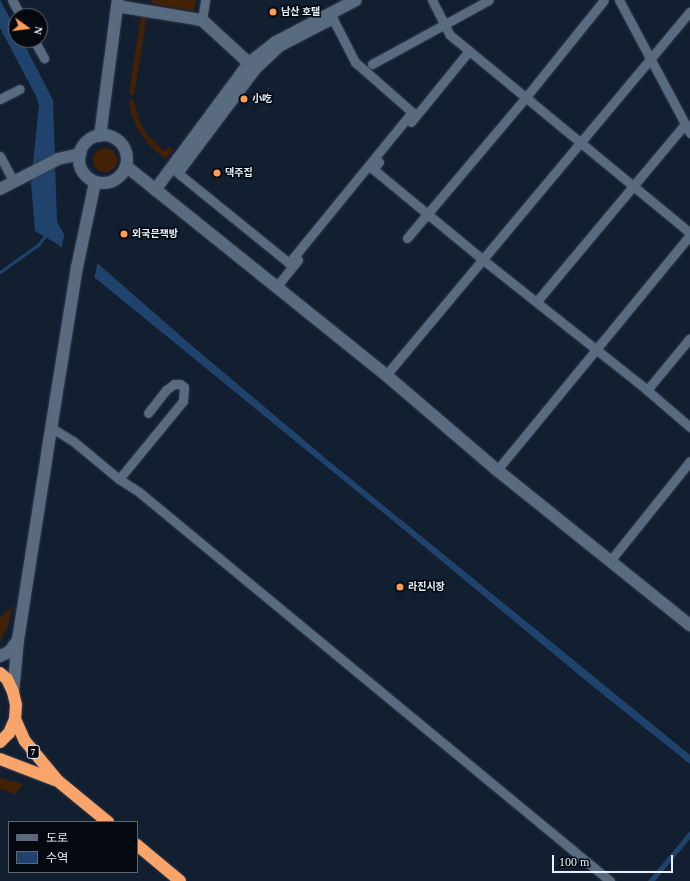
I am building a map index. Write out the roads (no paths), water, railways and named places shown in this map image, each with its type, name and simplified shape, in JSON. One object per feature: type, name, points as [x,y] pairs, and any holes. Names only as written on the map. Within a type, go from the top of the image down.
[{"type":"highway","name":"7","points":[[0,673],[7,679],[13,692],[16,705],[15,719],[9,733],[0,742]]},
{"type":"highway","name":"7","points":[[15,719],[25,741],[58,781],[107,821]]},
{"type":"highway","name":"7","points":[[0,759],[58,781]]},
{"type":"highway","points":[[138,847],[180,881]]},
{"type":"main road","points":[[155,190],[249,63],[276,42],[340,4],[356,0]]},
{"type":"main road","points":[[100,136],[118,3],[202,20],[249,63]]},
{"type":"main road","points":[[100,136],[108,136],[121,144],[125,151],[126,166],[122,173],[110,182],[95,182],[83,172],[80,165],[80,154],[85,143],[100,136]]},
{"type":"main road","points":[[0,189],[58,159],[80,154]]},
{"type":"main road","points":[[126,166],[386,375],[497,470],[690,625]]},
{"type":"main road","points":[[13,692],[18,640],[77,267],[95,182]]},
{"type":"main road","points":[[0,656],[9,652],[18,640]]},
{"type":"street","points":[[202,20],[205,0]]},
{"type":"street","points":[[432,0],[450,35],[690,234],[497,470]]},
{"type":"street","points":[[372,64],[490,0]]},
{"type":"street","points":[[407,238],[526,97],[604,0]]},
{"type":"street","points":[[619,0],[690,133]]},
{"type":"street","points":[[386,375],[690,11]]},
{"type":"street","points":[[333,19],[355,62],[412,112],[289,263],[178,173],[256,69],[281,46],[333,19]]},
{"type":"street","points":[[38,48],[44,58]]},
{"type":"street","points":[[469,51],[373,169],[482,259],[647,390],[690,427]]},
{"type":"street","points":[[0,99],[20,89]]},
{"type":"street","points":[[537,302],[685,124]]},
{"type":"street","points":[[0,156],[14,182]]},
{"type":"street","points":[[276,287],[343,204]]},
{"type":"street","points":[[647,390],[690,338]]},
{"type":"street","points":[[119,479],[183,401],[184,387],[180,384],[174,384],[166,390],[148,413]]},
{"type":"street","points":[[52,428],[73,442],[119,479],[139,492],[610,881]]},
{"type":"street","points":[[610,561],[690,461]]},
{"type":"water","points":[[0,0],[8,14],[8,43],[0,28]]},
{"type":"water","points":[[11,48],[26,48],[53,100],[57,222],[64,234],[191,345],[330,462],[690,755],[690,764],[590,684],[397,524],[94,277],[57,244],[35,231],[31,182],[39,105],[36,96]]},
{"type":"water","points":[[690,831],[690,839],[655,881],[648,881]]},
{"type":"waterway","points":[[0,272],[38,245],[46,235]]},
{"type":"place","name":"남산 호탤","points":[[273,12]]},
{"type":"place","name":"小吃","points":[[244,99]]},
{"type":"place","name":"댁주집","points":[[217,173]]},
{"type":"place","name":"외국믄책방","points":[[124,234]]},
{"type":"place","name":"라진시장","points":[[400,587]]}]
